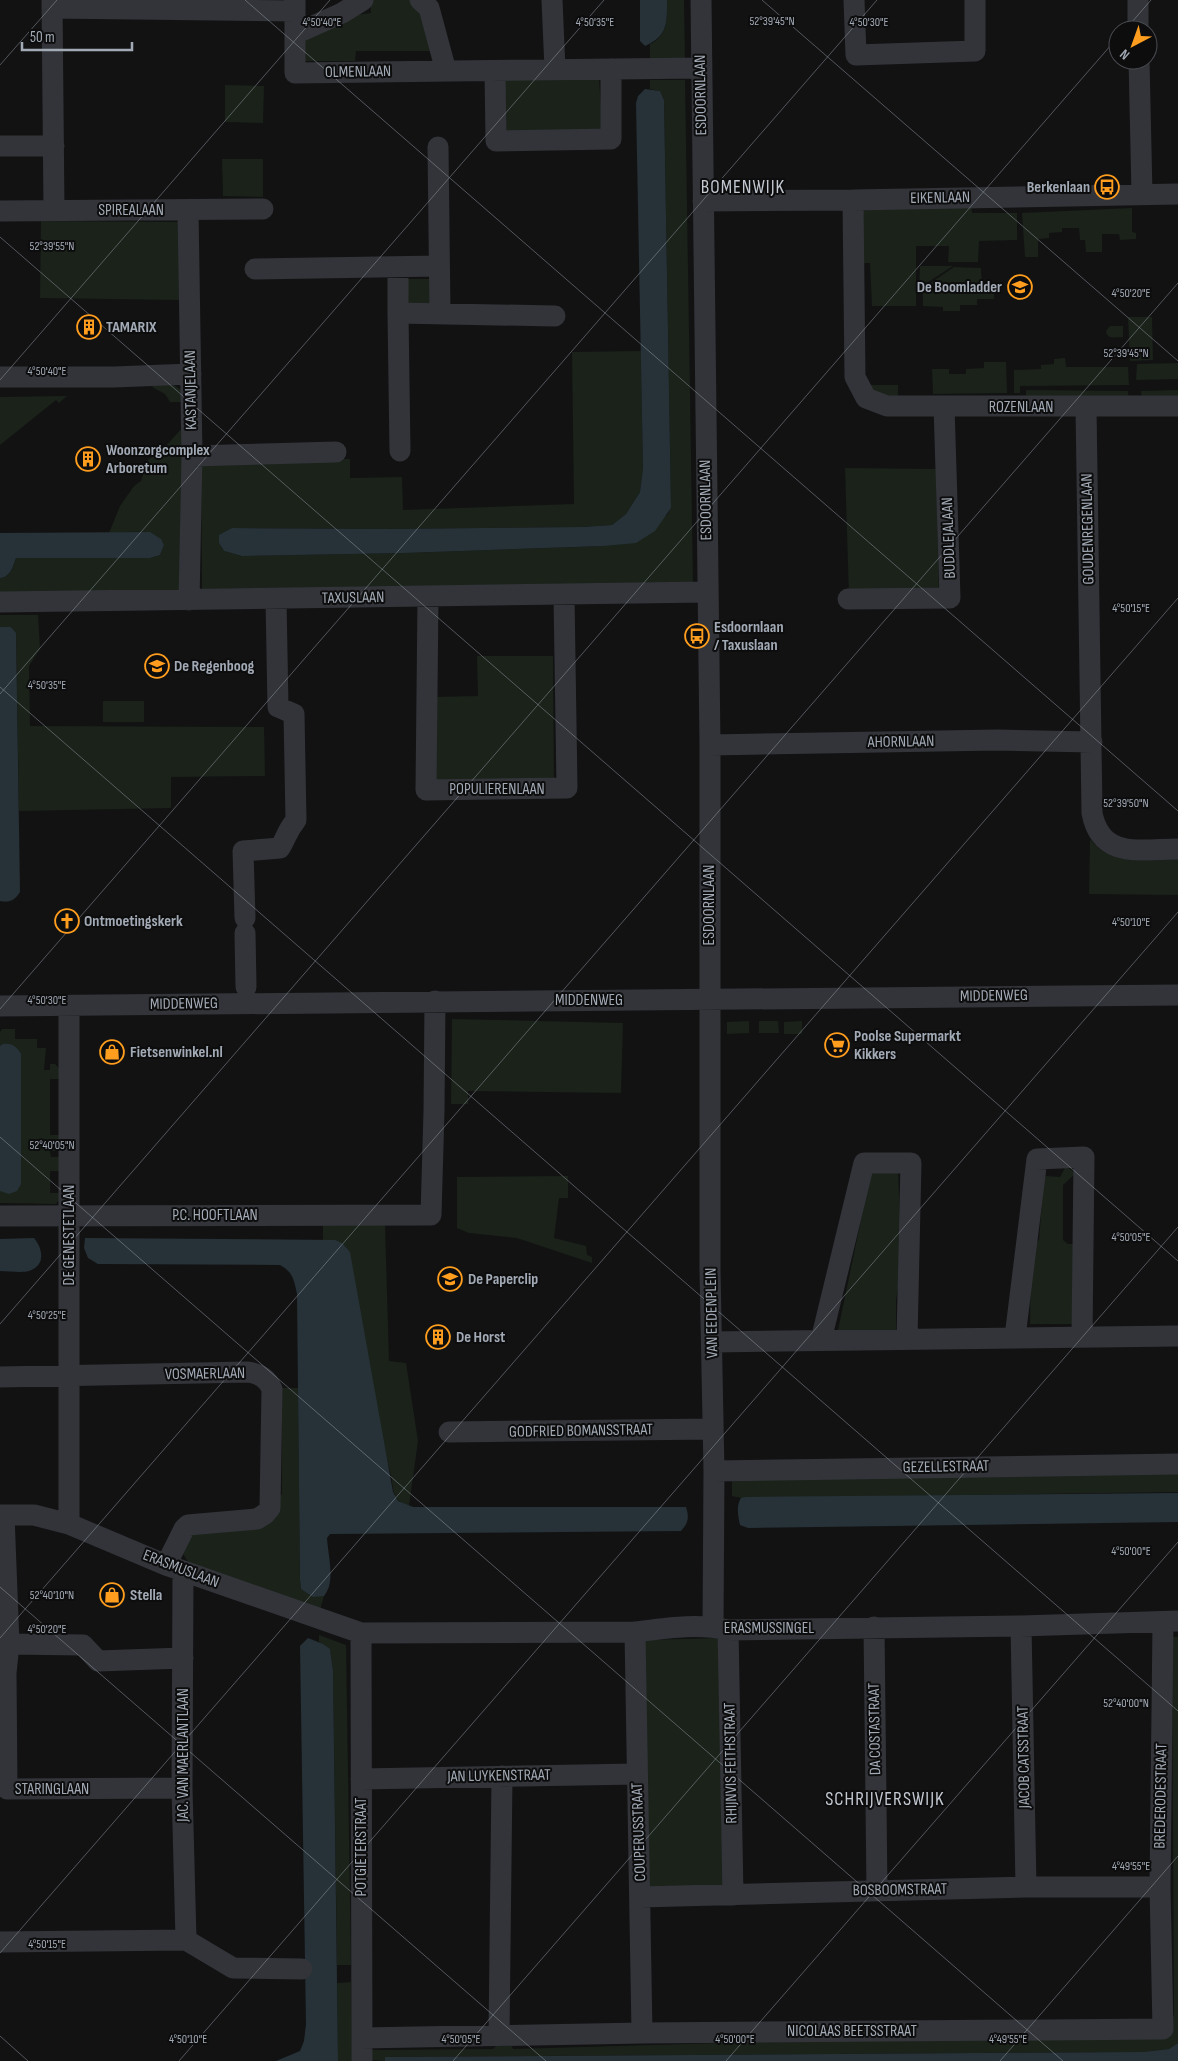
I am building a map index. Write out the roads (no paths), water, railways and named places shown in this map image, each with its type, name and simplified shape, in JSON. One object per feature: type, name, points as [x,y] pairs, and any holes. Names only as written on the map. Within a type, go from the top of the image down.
[{"type":"street","points":[[295,34],[342,13],[363,0]]},
{"type":"street","points":[[420,0],[429,8],[446,71]]},
{"type":"street","points":[[552,0],[555,69]]},
{"type":"street","name":"ESDOORNLAAN","points":[[701,0],[700,68],[710,745],[708,797],[711,999]]},
{"type":"street","points":[[854,0],[856,55],[975,51],[975,0]]},
{"type":"street","points":[[1138,0],[1138,20]]},
{"type":"street","points":[[54,210],[52,4],[295,6]]},
{"type":"street","name":"OLMENLAAN","points":[[295,6],[295,73],[700,68]]},
{"type":"street","points":[[495,71],[496,141],[611,140],[610,69]]},
{"type":"street","points":[[1139,70],[1142,194]]},
{"type":"street","points":[[0,146],[54,146]]},
{"type":"street","points":[[438,147],[440,313]]},
{"type":"street","name":"EIKENLAAN","points":[[703,200],[853,200],[1178,194]]},
{"type":"street","name":"ROZENLAAN","points":[[853,200],[855,377],[866,398],[887,406],[1178,406]]},
{"type":"street","name":"SPIREALAAN","points":[[0,211],[262,209]]},
{"type":"street","name":"KASTANJELAAN","points":[[188,210],[192,456],[190,600]]},
{"type":"street","points":[[255,269],[439,266]]},
{"type":"street","points":[[398,267],[400,451]]},
{"type":"street","points":[[398,313],[555,316]]},
{"type":"street","points":[[0,378],[191,374]]},
{"type":"street","name":"BUDDLEJALAAN","points":[[848,599],[950,598],[944,406]]},
{"type":"street","name":"GOUDENREGENLAAN","points":[[1086,407],[1092,813],[1094,825],[1100,836],[1109,844],[1120,849],[1178,849]]},
{"type":"street","points":[[192,456],[336,452]]},
{"type":"street","name":"TAXUSLAAN","points":[[0,602],[707,592]]},
{"type":"street","name":"POPULIERENLAAN","points":[[428,597],[426,790],[567,788],[564,595]]},
{"type":"street","points":[[246,987],[243,850],[280,848],[286,839],[286,833],[296,820],[294,716],[278,707],[276,599]]},
{"type":"street","name":"AHORNLAAN","points":[[710,745],[998,740],[1092,742]]},
{"type":"street","name":"MIDDENWEG","points":[[0,1006],[1178,995]]},
{"type":"street","name":"VAN EEDENPLEIN","points":[[711,999],[710,1270],[713,1342],[712,1429],[720,1628]]},
{"type":"street","name":"P.C. HOOFTLAAN","points":[[0,1216],[69,1214],[431,1215],[436,1001]]},
{"type":"street","name":"DE GENESTETLAAN","points":[[69,1006],[69,1524]]},
{"type":"street","points":[[1016,1337],[1037,1159],[1084,1157],[1082,1337]]},
{"type":"street","points":[[820,1340],[864,1163],[911,1163],[907,1339]]},
{"type":"street","points":[[713,1342],[1178,1336]]},
{"type":"street","name":"VOSMAERLAAN","points":[[0,1377],[248,1372],[264,1377],[272,1389],[270,1508],[257,1519],[188,1525],[184,1529],[175,1568]]},
{"type":"street","name":"GODFRIED BOMANSSTRAAT","points":[[449,1432],[712,1429]]},
{"type":"street","name":"GEZELLESTRAAT","points":[[714,1471],[1178,1464]]},
{"type":"street","name":"ERASMUSLAAN","points":[[2,1515],[42,1516],[69,1524],[175,1568],[361,1633]]},
{"type":"street","name":"STARINGLAAN","points":[[2,1515],[9,1644],[6,1673],[6,1789],[182,1788]]},
{"type":"street","name":"JAC. VAN MAERLANTLAAN","points":[[175,1568],[183,1658],[182,1788],[186,1940]]},
{"type":"street","name":"ERASMUSSINGEL","points":[[361,1633],[635,1632],[678,1627],[1022,1626],[1171,1622]]},
{"type":"street","name":"BREDERODESTRAAT","points":[[1163,2029],[1160,1887],[1171,1622]]},
{"type":"street","name":"JACOB CATSSTRAAT","points":[[1022,1626],[1026,1887]]},
{"type":"street","name":"DA COSTASTRAAT","points":[[874,1627],[877,1891]]},
{"type":"street","name":"RHIJNVIS FEITHSTRAAT","points":[[720,1628],[733,1895]]},
{"type":"street","name":"COUPERUSSTRAAT","points":[[635,1632],[642,2033]]},
{"type":"street","name":"POTGIETERSTRAAT","points":[[361,1633],[362,2061]]},
{"type":"street","points":[[9,1644],[83,1645],[98,1661],[183,1658]]},
{"type":"street","name":"JAN LUYKENSTRAAT","points":[[362,1780],[637,1774]]},
{"type":"street","points":[[499,2035],[502,1776]]},
{"type":"street","name":"BOSBOOMSTRAAT","points":[[640,1897],[1026,1887],[1160,1887]]},
{"type":"street","points":[[0,1942],[186,1940],[233,1968],[302,1969]]},
{"type":"street","name":"NICOLAAS BEETSSTRAAT","points":[[362,2038],[642,2033],[1163,2029]]},
{"type":"place","name":"Berkenlaan","points":[[1107,187]]},
{"type":"place","name":"De Boomladder","points":[[1020,287]]},
{"type":"place","name":"TAMARIX","points":[[89,327]]},
{"type":"place","name":"Woonzorgcomplex Arboretum","points":[[88,459]]},
{"type":"place","name":"Esdoornlaan / Taxuslaan","points":[[697,636]]},
{"type":"place","name":"De Regenboog","points":[[157,666]]},
{"type":"place","name":"Ontmoetingskerk","points":[[67,921]]},
{"type":"place","name":"Poolse Supermarkt Kikkers","points":[[837,1045]]},
{"type":"place","name":"Fietsenwinkel.nl","points":[[112,1052]]},
{"type":"place","name":"De Paperclip","points":[[450,1279]]},
{"type":"place","name":"De Horst","points":[[438,1337]]},
{"type":"place","name":"Stella","points":[[112,1595]]},
{"type":"district","name":"BOMENWIJK","points":[[743,187]]},
{"type":"district","name":"SCHRIJVERSWIJK","points":[[885,1799]]}]
